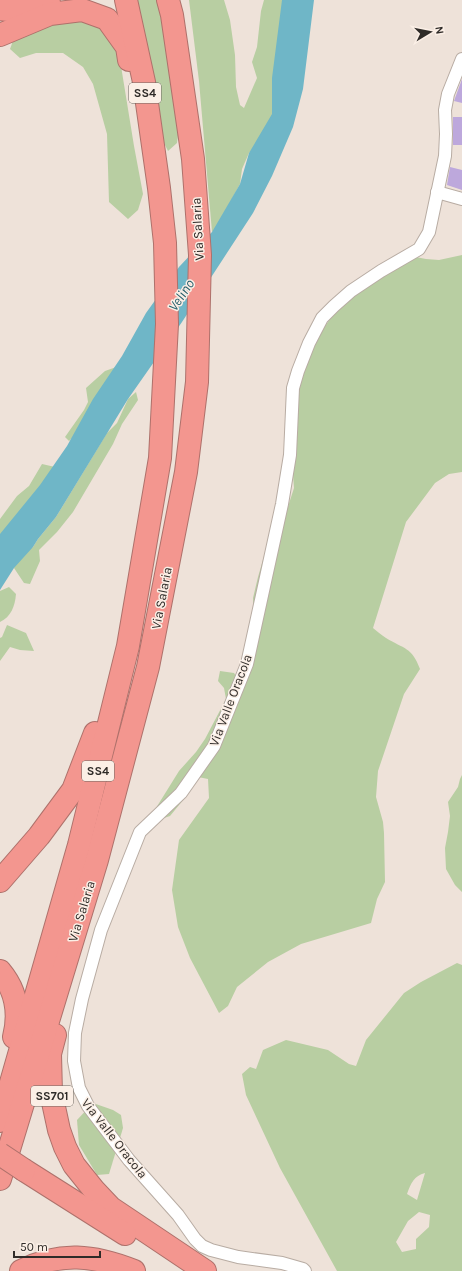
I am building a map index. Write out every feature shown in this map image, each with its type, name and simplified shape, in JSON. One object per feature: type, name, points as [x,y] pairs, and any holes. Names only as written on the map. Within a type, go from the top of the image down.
[{"type":"highway","points":[[0,9],[27,9],[56,0]]},
{"type":"highway","name":"Via Salaria","points":[[0,1121],[79,845],[128,646],[160,458],[167,324],[165,242],[144,82],[126,0]]},
{"type":"highway","name":"Via Salaria","points":[[0,1179],[97,860],[148,667],[186,472],[196,382],[200,255],[193,159],[172,5]]},
{"type":"highway","points":[[0,35],[50,14],[82,10],[107,19],[127,47],[147,160],[158,180]]},
{"type":"highway","points":[[0,881],[39,836],[73,790],[128,646]]},
{"type":"highway","name":"SS701","points":[[97,860],[50,1054],[51,1093],[60,1130],[65,1147],[74,1165],[111,1208],[205,1271]]},
{"type":"highway","points":[[0,971],[7,979],[14,994],[17,1010],[17,1026],[0,1092]]},
{"type":"highway","points":[[0,1154],[183,1271]]},
{"type":"highway","points":[[21,1271],[43,1262],[62,1258],[81,1257],[105,1261],[134,1271]]},
{"type":"street","name":"Via Valle Oracola","points":[[305,1271],[303,1269],[282,1263],[238,1257],[211,1250],[202,1246],[195,1239],[178,1215],[130,1160],[88,1106],[79,1088],[76,1074],[74,1060],[75,1033],[82,999],[101,930],[140,832],[181,792],[214,746],[247,664],[283,497],[290,455],[293,388],[308,343],[322,318],[351,292],[419,249],[429,232],[445,156],[446,110],[448,94],[462,59]]},
{"type":"street","points":[[437,192],[462,199]]},
{"type":"green space","points":[[137,0],[158,0],[160,9],[179,128],[177,143],[168,151],[164,143]]},
{"type":"green space","points":[[189,0],[224,0],[230,20],[235,55],[236,87],[240,105],[244,108],[257,78],[252,62],[257,47],[261,11],[264,0],[290,0],[272,119],[263,137],[249,153],[242,169],[240,184],[227,208],[224,220],[212,232],[199,81]]},
{"type":"green space","points":[[73,18],[106,29],[114,41],[121,66],[143,194],[138,210],[128,219],[109,202],[107,134],[93,84],[83,67],[63,53],[36,53],[20,58],[10,49],[14,38],[31,29]]},
{"type":"green space","points":[[400,254],[439,260],[462,255],[462,472],[449,474],[435,483],[406,522],[373,628],[384,637],[407,649],[414,656],[420,669],[404,694],[378,771],[376,797],[383,822],[385,882],[377,899],[371,923],[301,944],[268,962],[237,987],[228,1006],[219,1013],[190,958],[178,927],[172,890],[179,840],[209,798],[208,779],[198,777],[187,783],[184,799],[170,816],[155,821],[156,808],[179,771],[196,752],[205,739],[226,699],[224,688],[218,681],[220,671],[234,673],[238,679],[254,628],[253,598],[274,522],[285,516],[294,488],[292,461],[298,394],[302,374],[315,340],[333,315]]},
{"type":"green space","points":[[119,366],[79,431],[69,441],[65,437],[88,402],[86,388],[105,371]]},
{"type":"green space","points":[[136,392],[138,400],[122,424],[113,444],[73,512],[57,532],[39,550],[40,561],[30,584],[24,583],[14,568],[18,556],[33,547],[56,517],[107,433],[117,423],[128,399]]},
{"type":"green space","points":[[42,464],[55,467],[0,541],[0,519],[17,496],[29,486]]},
{"type":"green space","points":[[9,587],[16,594],[15,603],[10,614],[0,622],[0,591]]},
{"type":"green space","points":[[7,625],[26,633],[34,651],[20,650],[10,647],[0,661],[0,638],[2,637]]},
{"type":"green space","points":[[462,775],[462,892],[455,885],[446,869],[445,848],[450,816],[448,802],[458,787]]},
{"type":"green space","points":[[457,963],[462,965],[462,1271],[337,1271],[280,1168],[246,1095],[242,1074],[250,1067],[256,1069],[263,1050],[286,1040],[328,1050],[349,1064],[356,1066],[366,1040],[404,993]],"holes":[[[425,1173],[417,1200],[407,1194],[413,1180]],[[419,1212],[430,1215],[429,1227],[416,1239],[416,1249],[402,1252],[396,1242],[408,1221]]]},
{"type":"green space","points":[[93,1103],[113,1110],[121,1115],[123,1128],[109,1174],[97,1175],[79,1145],[77,1120]]},
{"type":"water","name":"Velino","points":[[282,0],[314,0],[303,89],[293,127],[272,176],[253,213],[182,322],[128,399],[56,517],[33,547],[14,568],[0,590],[0,534],[40,485],[67,446],[93,399],[122,356],[146,313],[179,267],[212,232],[240,184],[249,153],[272,114],[272,78]]},
{"type":"building","points":[[462,79],[462,103],[454,101]]},
{"type":"building","points":[[453,117],[462,117],[462,145],[453,145]]},
{"type":"building","points":[[450,167],[462,170],[462,190],[447,185]]}]
